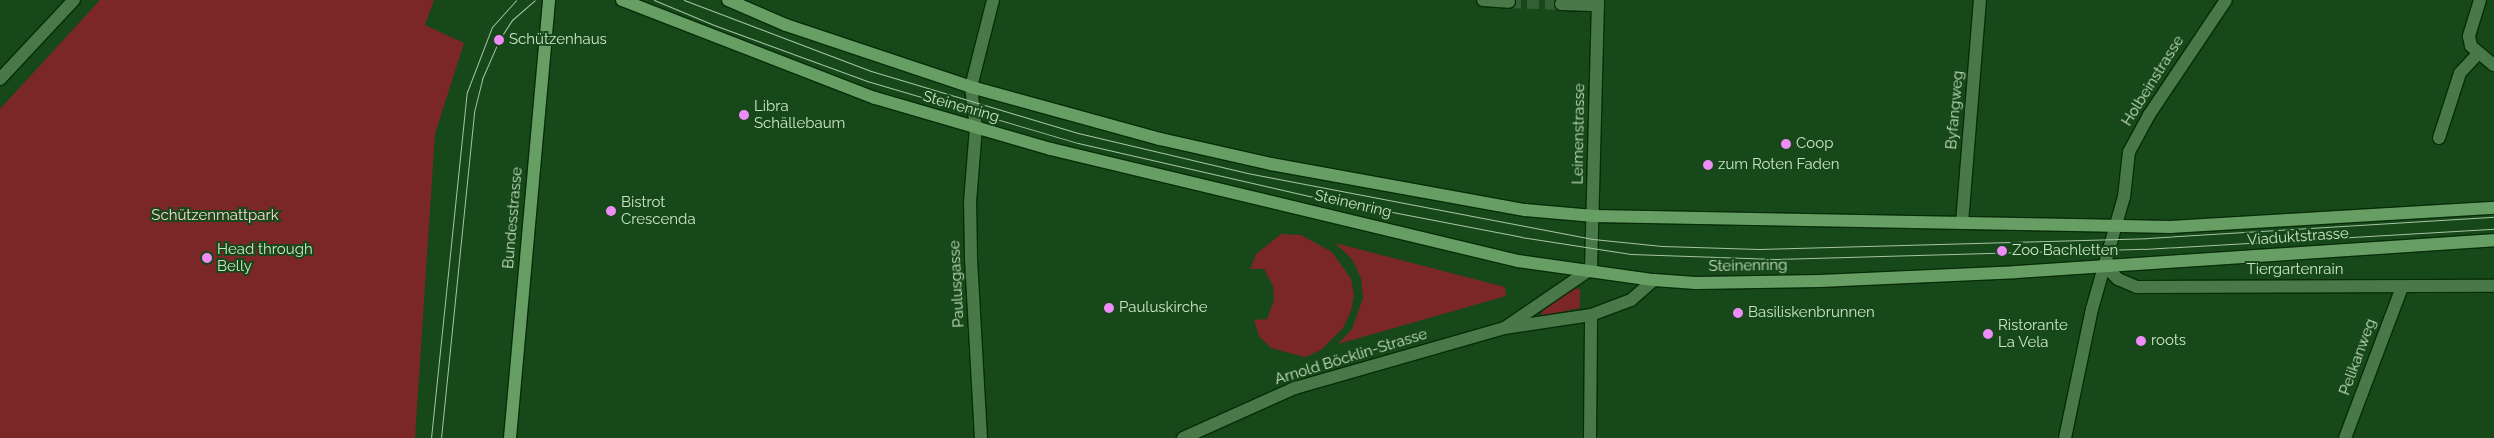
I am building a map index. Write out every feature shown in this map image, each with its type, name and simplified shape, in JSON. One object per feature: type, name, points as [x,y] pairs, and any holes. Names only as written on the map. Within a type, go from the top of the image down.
[{"type":"main road","name":"Bundesstrasse","points":[[510,438],[549,0]]},
{"type":"main road","name":"Steinenring","points":[[622,0],[875,98],[976,128],[1154,176],[1504,258],[1591,269],[1654,280],[1696,283],[1820,281],[2104,265]]},
{"type":"main road","name":"Steinenring","points":[[728,0],[786,25],[971,86],[1160,140],[1271,164],[1525,210],[1594,216],[2116,224]]},
{"type":"main road","name":"Viaduktstrasse","points":[[2116,224],[2170,227],[2494,208]]},
{"type":"main road","name":"Viaduktstrasse","points":[[2104,265],[2494,240]]},
{"type":"street","points":[[0,79],[74,0]]},
{"type":"street","points":[[971,86],[993,0]]},
{"type":"street","points":[[1483,0],[1509,2]]},
{"type":"street","name":"Byfangweg","points":[[1962,222],[1980,0]]},
{"type":"street","name":"Holbeinstrasse","points":[[2065,438],[2104,265],[2124,197],[2129,152],[2149,114],[2226,0]]},
{"type":"street","points":[[2478,1],[2469,36],[2471,46],[2478,54],[2494,64]]},
{"type":"street","points":[[1561,4],[1598,2]]},
{"type":"street","name":"Leimenstrasse","points":[[1591,269],[1594,216],[1598,2]]},
{"type":"street","points":[[2438,138],[2460,73],[2478,54]]},
{"type":"street","name":"Paulusgasse","points":[[971,86],[976,128],[970,202],[981,438]]},
{"type":"street","name":"Tiergartenrain","points":[[2104,265],[2118,279],[2136,287],[2494,286]]},
{"type":"street","name":"Arnold Böcklin-Strasse","points":[[1504,328],[1591,269]]},
{"type":"street","name":"Arnold Böcklin-Strasse","points":[[1183,438],[1295,388],[1504,328],[1591,315],[1631,300],[1654,280]]},
{"type":"street","name":"Pelikanweg","points":[[2346,438],[2402,287]]},
{"type":"street","points":[[1590,438],[1591,315]]},
{"type":"green space","name":"Schützenmattpark","points":[[100,0],[434,0],[425,25],[464,43],[435,134],[415,438],[0,438],[0,109]]},
{"type":"green space","points":[[1281,234],[1301,235],[1332,252],[1351,279],[1354,295],[1351,311],[1343,328],[1321,350],[1305,357],[1271,348],[1259,336],[1254,320],[1267,319],[1274,300],[1273,286],[1264,269],[1250,269],[1256,254]]},
{"type":"green space","points":[[1335,243],[1505,287],[1506,296],[1338,344],[1352,329],[1363,298],[1361,278],[1352,259]]},
{"type":"green space","points":[[1573,288],[1580,289],[1580,308],[1542,316],[1542,311]]},
{"type":"tunnel","points":[[1509,2],[1561,4]]},
{"type":"tram line","points":[[431,438],[467,92],[492,27],[516,0]]},
{"type":"tram line","points":[[441,438],[474,112],[482,79],[499,40],[512,20],[535,0]]},
{"type":"tram line","points":[[654,0],[714,25],[867,81],[1078,143],[1309,196],[1521,237],[1631,254],[1776,259],[2144,249],[2494,229]]},
{"type":"tram line","points":[[684,0],[871,71],[1078,133],[1247,173],[1593,239],[1662,246],[1759,249],[2147,238],[2494,217]]},
{"type":"place","name":"Schützenhaus","points":[[499,40]]},
{"type":"place","name":"Libra Schällebaum","points":[[744,115]]},
{"type":"place","name":"Coop","points":[[1786,144]]},
{"type":"place","name":"zum Roten Faden","points":[[1708,165]]},
{"type":"place","name":"Bistrot Crescenda","points":[[611,211]]},
{"type":"place","name":"Zoo Bachletten","points":[[2002,251]]},
{"type":"place","name":"Head through Belly","points":[[207,258]]},
{"type":"place","name":"Pauluskirche","points":[[1109,308]]},
{"type":"place","name":"Basiliskenbrunnen","points":[[1738,313]]},
{"type":"place","name":"Ristorante La Vela","points":[[1988,334]]},
{"type":"place","name":"roots","points":[[2141,341]]}]
